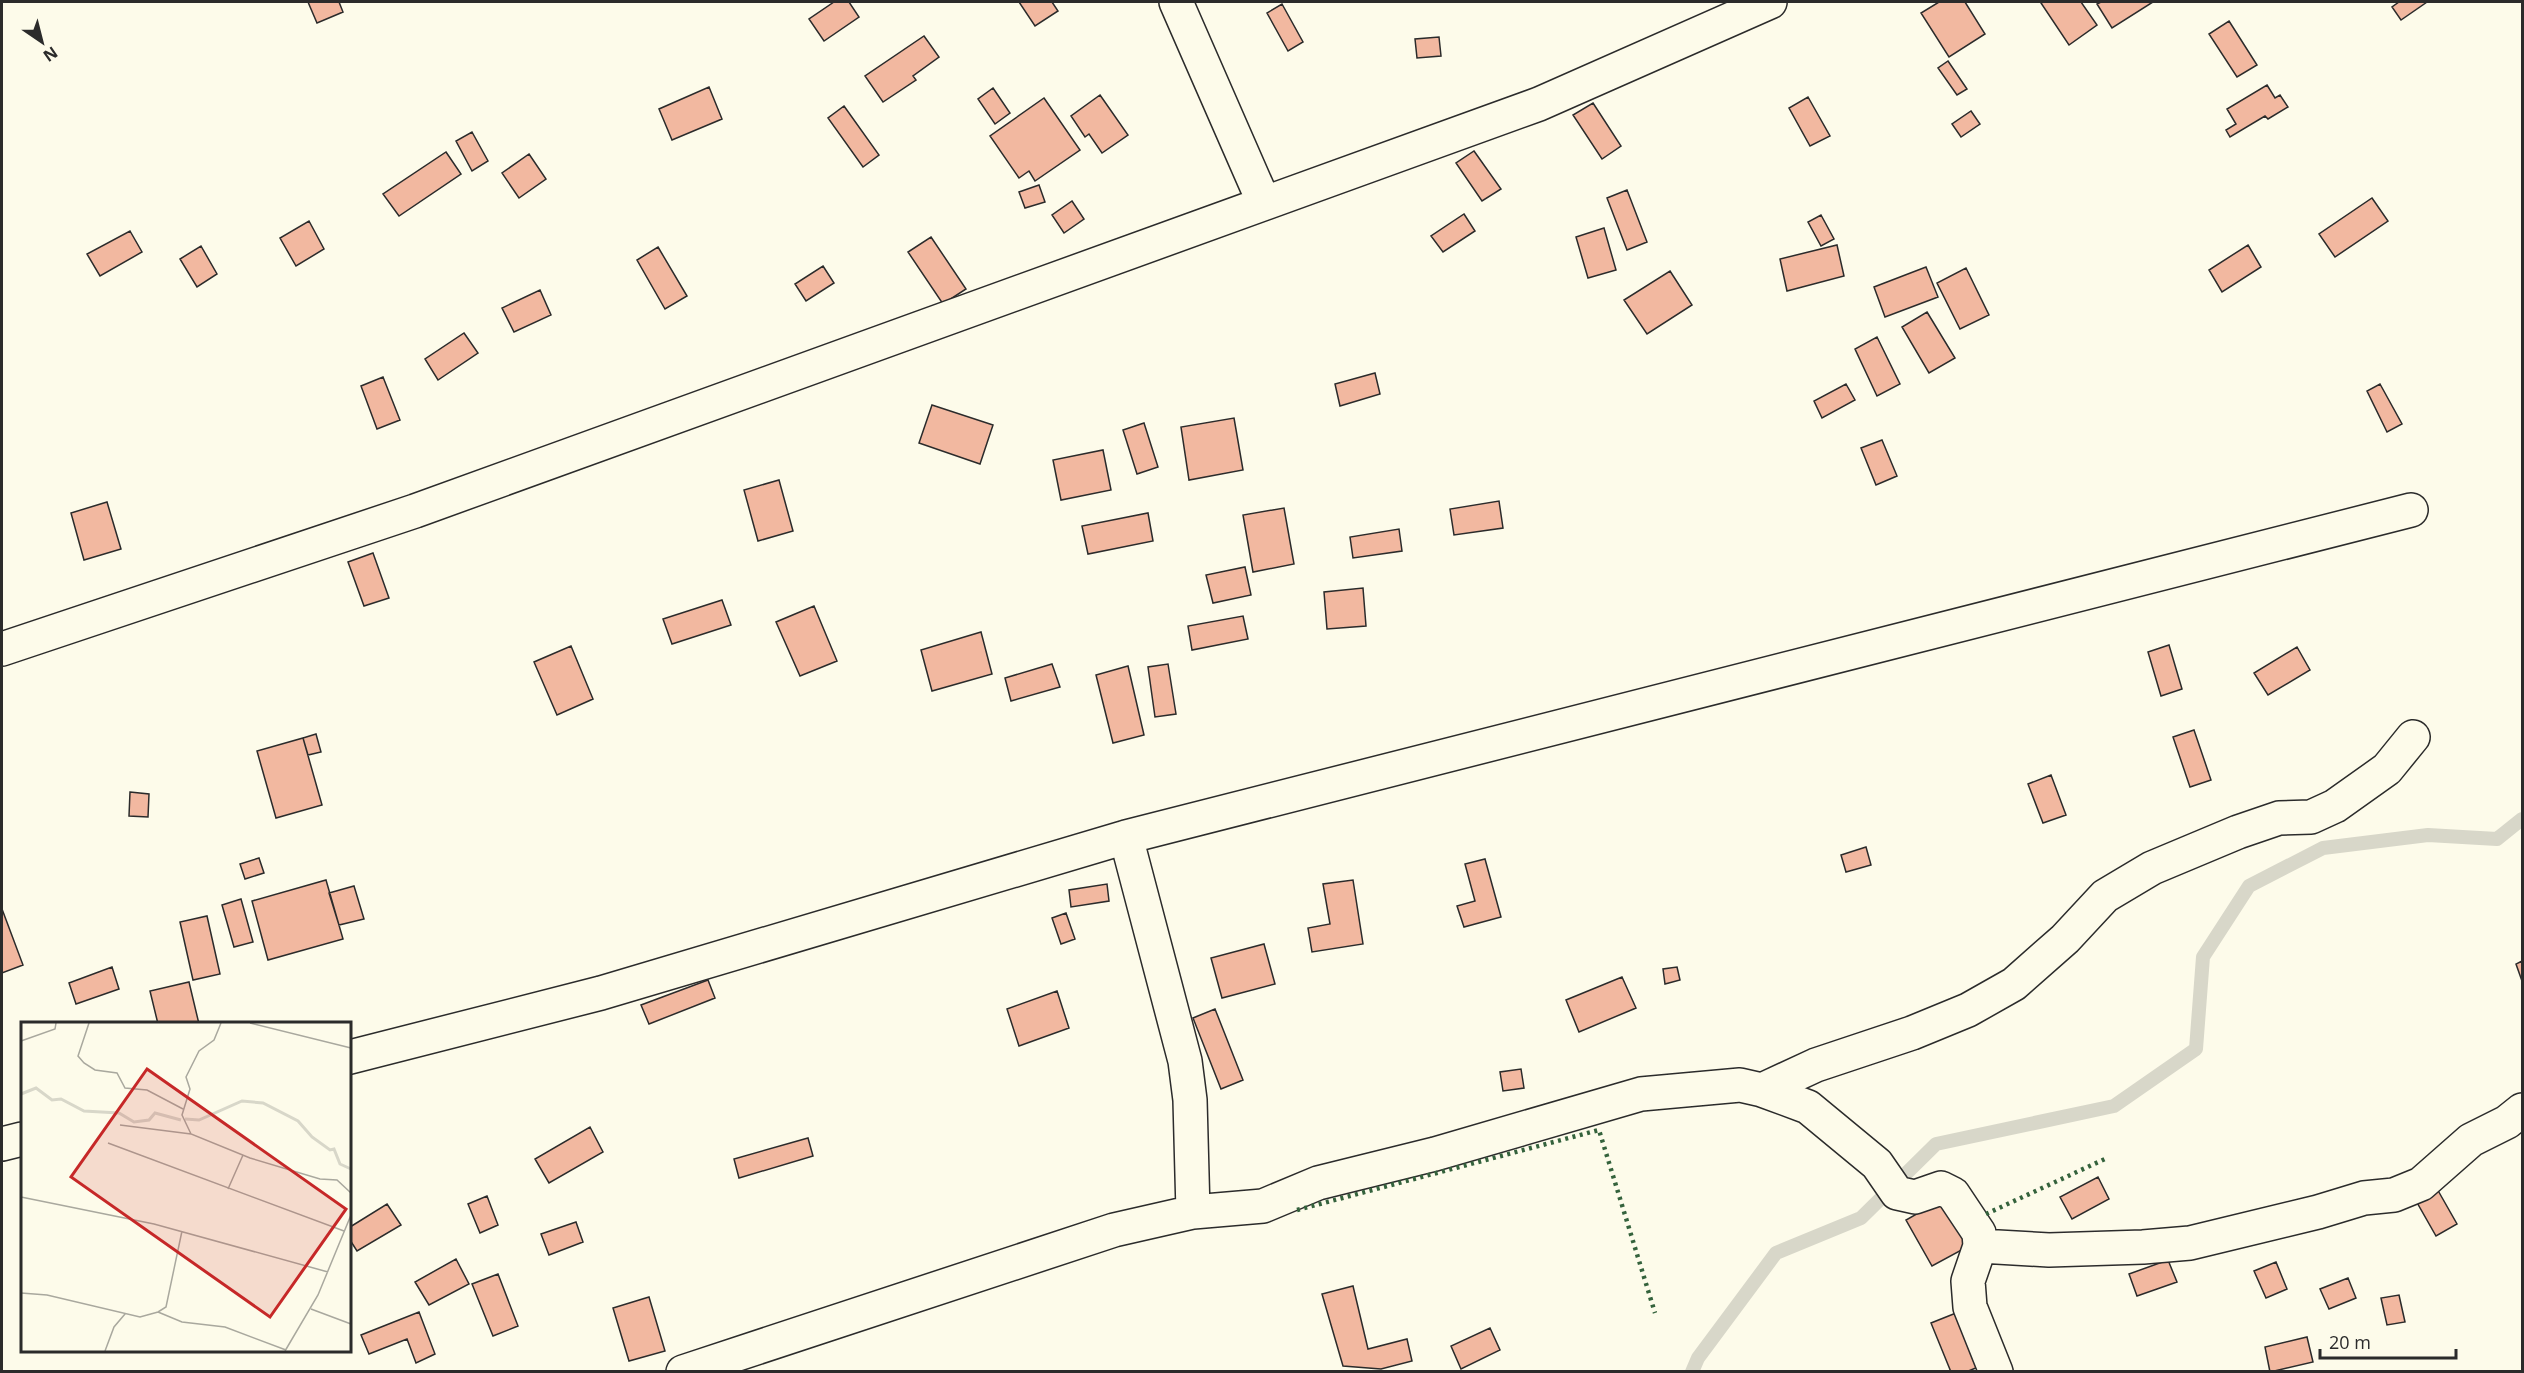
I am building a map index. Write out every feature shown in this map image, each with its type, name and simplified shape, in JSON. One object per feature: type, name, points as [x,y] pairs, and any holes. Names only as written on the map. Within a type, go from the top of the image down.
[{"type":"street","points":[[1176,2],[1264,203]]},
{"type":"street","points":[[2,649],[415,511],[1539,104],[1770,2]]},
{"type":"street","points":[[351,1057],[601,993],[1126,837],[2411,510]]},
{"type":"street","points":[[1762,1090],[1816,1065],[1912,1033],[1968,1010],[2014,984],[2066,939],[2105,896],[2152,868],[2238,832],[2279,818],[2311,817],[2335,806],[2387,769],[2413,737]]},
{"type":"street","points":[[1126,837],[1185,1061],[1191,1100],[1193,1212]]},
{"type":"street","points":[[683,1371],[1114,1230],[1193,1212],[1263,1206],[1318,1183],[1435,1154],[1641,1094],[1740,1085],[1762,1090],[1808,1107],[1876,1164],[1897,1193],[1915,1197],[1941,1188],[1953,1194],[1979,1233],[1980,1246],[1968,1281],[1970,1307],[1996,1371]]},
{"type":"street","points":[[1980,1246],[2049,1250],[2190,1243],[2318,1212],[2364,1198],[2394,1196],[2421,1184],[2471,1140],[2507,1122],[2523,1110]]},
{"type":"street","points":[[2,1144],[21,1139]]},
{"type":"building","points":[[308,2],[339,2],[343,12],[317,23]]},
{"type":"building","points":[[834,2],[849,2],[859,17],[824,41],[809,19]]},
{"type":"building","points":[[1019,2],[1052,2],[1058,11],[1035,26]]},
{"type":"building","points":[[1939,2],[1965,2],[1985,34],[1949,57],[1921,13]]},
{"type":"building","points":[[2081,2],[2097,25],[2069,45],[2041,3]]},
{"type":"building","points":[[2101,2],[2153,2],[2112,28],[2097,4]]},
{"type":"building","points":[[2399,2],[2427,2],[2401,20],[2392,7]]},
{"type":"building","points":[[1282,4],[1303,42],[1288,51],[1267,13]]},
{"type":"building","points":[[2229,21],[2257,65],[2237,77],[2209,34]]},
{"type":"building","points":[[924,36],[939,57],[913,76],[916,80],[883,102],[865,76]]},
{"type":"building","points":[[1439,37],[1441,56],[1417,58],[1415,39]]},
{"type":"building","points":[[1948,61],[1967,89],[1957,95],[1938,68]]},
{"type":"building","points":[[2267,85],[2275,98],[2280,95],[2288,107],[2268,119],[2265,116],[2230,137],[2226,130],[2236,124],[2227,109]]},
{"type":"building","points":[[709,87],[722,119],[672,140],[659,109]]},
{"type":"building","points":[[993,88],[1010,113],[995,124],[978,99]]},
{"type":"building","points":[[1100,95],[1128,135],[1102,153],[1089,134],[1085,137],[1071,116]]},
{"type":"building","points":[[1808,97],[1830,136],[1810,146],[1789,108]]},
{"type":"building","points":[[1044,98],[1080,150],[1035,181],[1029,171],[1019,178],[990,136]]},
{"type":"building","points":[[1593,103],[1621,146],[1602,159],[1573,115]]},
{"type":"building","points":[[844,106],[879,155],[863,167],[828,118]]},
{"type":"building","points":[[1971,111],[1980,124],[1961,137],[1952,124]]},
{"type":"building","points":[[472,132],[488,161],[472,171],[456,141]]},
{"type":"building","points":[[1474,151],[1501,189],[1482,201],[1456,163]]},
{"type":"building","points":[[446,152],[461,174],[399,216],[383,194]]},
{"type":"building","points":[[529,154],[546,179],[519,198],[502,173]]},
{"type":"building","points":[[1039,185],[1045,202],[1025,208],[1019,192]]},
{"type":"building","points":[[1627,190],[1647,242],[1627,250],[1607,198]]},
{"type":"building","points":[[2372,198],[2388,221],[2335,257],[2319,234]]},
{"type":"building","points":[[1072,201],[1084,219],[1064,233],[1052,215]]},
{"type":"building","points":[[1464,214],[1475,231],[1443,252],[1431,236]]},
{"type":"building","points":[[1821,215],[1834,239],[1821,246],[1808,222]]},
{"type":"building","points":[[309,221],[324,249],[296,266],[280,238]]},
{"type":"building","points":[[1604,228],[1616,270],[1588,278],[1576,237]]},
{"type":"building","points":[[130,231],[142,252],[100,276],[87,254]]},
{"type":"building","points":[[931,237],[966,289],[943,304],[908,252]]},
{"type":"building","points":[[1837,245],[1844,276],[1787,291],[1780,259]]},
{"type":"building","points":[[2248,245],[2261,267],[2222,292],[2209,270]]},
{"type":"building","points":[[201,246],[217,274],[197,287],[180,259]]},
{"type":"building","points":[[658,247],[687,296],[665,309],[637,260]]},
{"type":"building","points":[[823,266],[834,283],[806,301],[795,284]]},
{"type":"building","points":[[1926,267],[1938,297],[1885,317],[1874,287]]},
{"type":"building","points":[[1966,268],[1989,315],[1960,329],[1937,283]]},
{"type":"building","points":[[1670,271],[1692,305],[1647,334],[1624,300]]},
{"type":"building","points":[[540,290],[551,315],[514,332],[502,308]]},
{"type":"building","points":[[1927,312],[1955,358],[1929,373],[1902,327]]},
{"type":"building","points":[[464,333],[478,353],[438,380],[425,359]]},
{"type":"building","points":[[1877,337],[1900,384],[1877,396],[1855,349]]},
{"type":"building","points":[[1375,373],[1380,394],[1340,406],[1335,384]]},
{"type":"building","points":[[383,377],[400,420],[377,429],[361,386]]},
{"type":"building","points":[[1846,384],[1855,400],[1822,418],[1814,401]]},
{"type":"building","points":[[2380,384],[2402,424],[2387,432],[2367,391]]},
{"type":"building","points":[[932,405],[993,425],[980,464],[919,443]]},
{"type":"building","points":[[1234,418],[1243,470],[1189,480],[1181,427]]},
{"type":"building","points":[[1144,423],[1158,467],[1137,474],[1123,430]]},
{"type":"building","points":[[1882,440],[1897,476],[1876,485],[1861,448]]},
{"type":"building","points":[[1103,450],[1111,490],[1061,500],[1053,460]]},
{"type":"building","points":[[779,480],[793,531],[758,541],[744,490]]},
{"type":"building","points":[[1499,501],[1503,528],[1454,535],[1450,509]]},
{"type":"building","points":[[107,502],[121,549],[84,560],[71,513]]},
{"type":"building","points":[[1284,508],[1294,564],[1253,572],[1243,515]]},
{"type":"building","points":[[1148,513],[1153,541],[1088,554],[1082,526]]},
{"type":"building","points":[[1399,529],[1402,551],[1353,558],[1350,537]]},
{"type":"building","points":[[373,553],[389,598],[364,606],[348,562]]},
{"type":"building","points":[[1245,567],[1251,595],[1213,603],[1206,575]]},
{"type":"building","points":[[1363,588],[1366,626],[1327,629],[1324,592]]},
{"type":"building","points":[[722,600],[731,625],[672,644],[663,619]]},
{"type":"building","points":[[814,606],[837,661],[800,676],[776,622]]},
{"type":"building","points":[[1243,616],[1248,639],[1192,650],[1188,626]]},
{"type":"building","points":[[981,632],[992,674],[932,691],[921,650]]},
{"type":"building","points":[[2169,645],[2182,689],[2161,696],[2148,652]]},
{"type":"building","points":[[571,646],[593,699],[557,715],[534,662]]},
{"type":"building","points":[[2297,647],[2310,670],[2268,695],[2254,673]]},
{"type":"building","points":[[1052,664],[1060,687],[1011,701],[1005,678]]},
{"type":"building","points":[[1168,664],[1176,714],[1155,717],[1148,667]]},
{"type":"building","points":[[1128,666],[1144,735],[1113,743],[1096,675]]},
{"type":"building","points":[[2194,730],[2211,780],[2190,787],[2173,737]]},
{"type":"building","points":[[316,734],[321,752],[308,755],[303,738]]},
{"type":"building","points":[[303,738],[322,805],[276,818],[257,751]]},
{"type":"building","points":[[2051,775],[2066,815],[2043,823],[2028,784]]},
{"type":"building","points":[[130,792],[149,794],[148,817],[129,816]]},
{"type":"building","points":[[1866,847],[1871,865],[1846,872],[1841,855]]},
{"type":"building","points":[[259,858],[264,873],[245,879],[240,864]]},
{"type":"building","points":[[1485,859],[1501,917],[1464,927],[1457,906],[1475,901],[1465,864]]},
{"type":"building","points":[[326,880],[343,939],[268,960],[252,901]]},
{"type":"building","points":[[1353,880],[1363,944],[1312,952],[1308,928],[1330,924],[1323,884]]},
{"type":"building","points":[[1107,884],[1109,901],[1071,907],[1069,890]]},
{"type":"building","points":[[354,886],[364,919],[339,925],[329,893]]},
{"type":"building","points":[[241,899],[253,942],[234,947],[222,905]]},
{"type":"building","points":[[2,909],[23,965],[2,973]]},
{"type":"building","points":[[1066,913],[1075,939],[1061,944],[1052,918]]},
{"type":"building","points":[[207,916],[220,974],[193,980],[180,922]]},
{"type":"building","points":[[1264,944],[1275,984],[1222,998],[1211,958]]},
{"type":"building","points":[[2522,961],[2522,981],[2516,964]]},
{"type":"building","points":[[112,967],[119,989],[76,1004],[69,983]]},
{"type":"building","points":[[1677,967],[1680,980],[1665,984],[1663,969]]},
{"type":"building","points":[[1622,977],[1636,1008],[1579,1032],[1566,1000]]},
{"type":"building","points":[[708,980],[715,998],[649,1024],[641,1005]]},
{"type":"building","points":[[189,982],[199,1022],[158,1022],[150,991]]},
{"type":"building","points":[[1057,991],[1069,1028],[1019,1046],[1007,1009]]},
{"type":"building","points":[[1215,1009],[1243,1080],[1221,1089],[1193,1018]]},
{"type":"building","points":[[1521,1069],[1524,1088],[1503,1091],[1500,1072]]},
{"type":"building","points":[[590,1127],[603,1152],[549,1183],[535,1159]]},
{"type":"building","points":[[808,1138],[813,1156],[739,1178],[734,1159]]},
{"type":"building","points":[[2098,1177],[2109,1199],[2072,1219],[2060,1197]]},
{"type":"building","points":[[2436,1187],[2457,1224],[2436,1236],[2415,1199]]},
{"type":"building","points":[[487,1196],[498,1225],[480,1233],[468,1204]]},
{"type":"building","points":[[1943,1199],[1969,1246],[1932,1266],[1906,1220]]},
{"type":"building","points":[[387,1204],[401,1225],[357,1251],[351,1242],[351,1226]]},
{"type":"building","points":[[576,1222],[583,1242],[549,1255],[541,1234]]},
{"type":"building","points":[[456,1259],[469,1284],[429,1305],[415,1282]]},
{"type":"building","points":[[2168,1260],[2177,1282],[2137,1296],[2129,1274]]},
{"type":"building","points":[[2276,1262],[2287,1289],[2266,1298],[2254,1271]]},
{"type":"building","points":[[498,1274],[518,1326],[493,1336],[472,1284]]},
{"type":"building","points":[[2348,1278],[2356,1298],[2329,1309],[2320,1289]]},
{"type":"building","points":[[1353,1286],[1368,1349],[1407,1339],[1412,1361],[1381,1369],[1343,1366],[1322,1294]]},
{"type":"building","points":[[2399,1295],[2405,1322],[2387,1325],[2381,1298]]},
{"type":"building","points":[[649,1297],[665,1351],[629,1361],[613,1308]]},
{"type":"building","points":[[1961,1311],[1983,1365],[1966,1372],[1951,1372],[1931,1323]]},
{"type":"building","points":[[419,1312],[435,1354],[416,1363],[407,1339],[369,1354],[361,1335]]},
{"type":"building","points":[[1490,1328],[1500,1350],[1461,1369],[1451,1346]]},
{"type":"building","points":[[2307,1337],[2313,1362],[2270,1372],[2265,1347]]},
{"type":"waterway","points":[[1692,1372],[1698,1358],[1776,1253],[1861,1218],[1936,1144],[2114,1106],[2196,1049],[2203,957],[2249,886],[2323,848],[2428,835],[2497,839],[2522,819]]},
{"type":"hedge","points":[[1297,1210],[1599,1130],[1655,1313]]},
{"type":"hedge","points":[[1986,1214],[2107,1158]]}]
